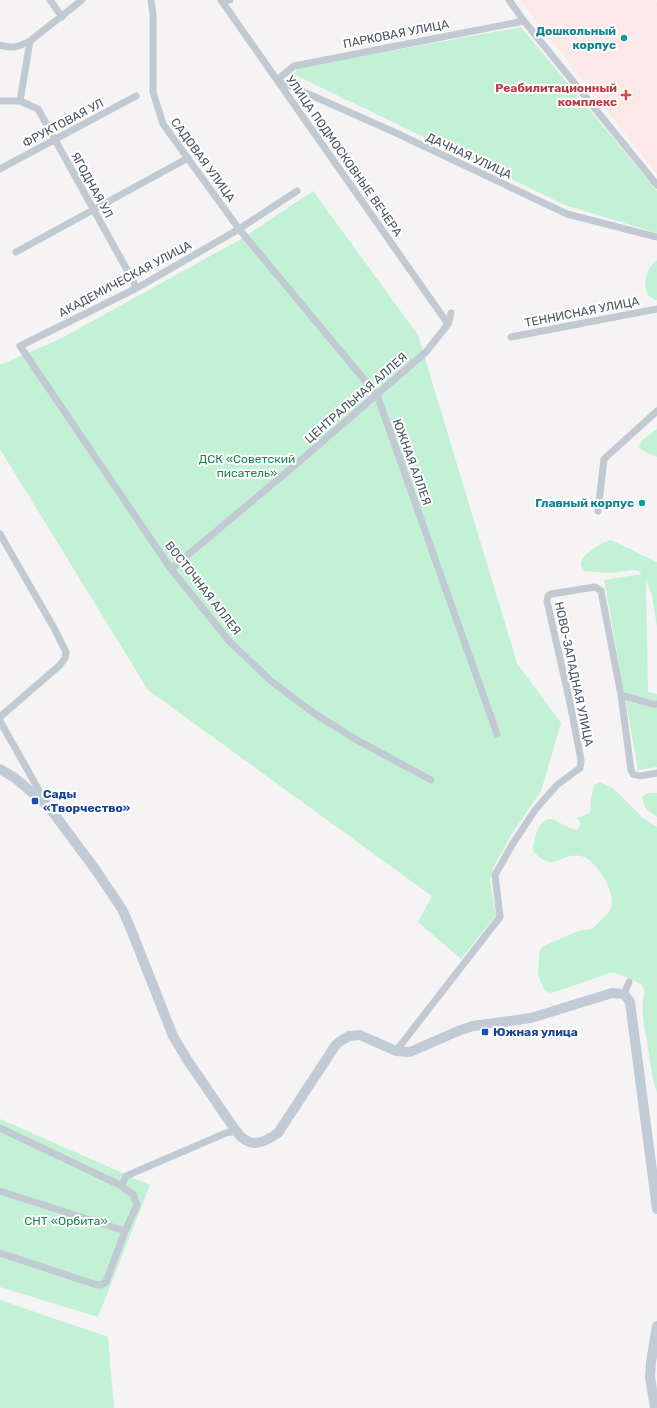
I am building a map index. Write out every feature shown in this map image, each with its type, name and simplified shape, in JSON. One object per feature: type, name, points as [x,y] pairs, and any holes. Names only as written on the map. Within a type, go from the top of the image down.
[{"type":"street","points":[[50,0],[62,17]]},
{"type":"street","points":[[0,44],[9,48],[20,47],[62,17],[82,0]]},
{"type":"street","name":"САДОВАЯ УЛИЦА","points":[[151,0],[153,14],[153,92],[162,124],[241,231]]},
{"type":"street","points":[[221,1],[230,0]]},
{"type":"street","points":[[509,0],[524,21],[657,185]]},
{"type":"street","name":"УЛИЦА ПОДМОСКОВНЫЕ ВЕЧЕРА","points":[[221,1],[448,324]]},
{"type":"street","name":"ПАРКОВАЯ УЛИЦА","points":[[277,80],[294,66],[524,21]]},
{"type":"street","points":[[0,101],[20,101],[30,41]]},
{"type":"street","name":"ДАЧНАЯ УЛИЦА","points":[[277,80],[567,214],[657,237]]},
{"type":"street","name":"ФРУКТОВАЯ УЛ","points":[[0,169],[136,96]]},
{"type":"street","name":"ЯГОДНАЯ УЛ","points":[[20,101],[38,109],[137,288]]},
{"type":"street","points":[[16,252],[188,158]]},
{"type":"street","name":"АКАДЕМИЧЕСКАЯ УЛИЦА","points":[[20,346],[137,288],[241,231],[297,191]]},
{"type":"street","name":"ЮЖНАЯ АЛЛЕЯ","points":[[241,231],[376,395],[497,734]]},
{"type":"street","name":"ТЕННИСНАЯ УЛИЦА","points":[[511,337],[657,309]]},
{"type":"street","points":[[448,324],[451,313]]},
{"type":"street","name":"ЦЕНТРАЛЬНАЯ АЛЛЕЯ","points":[[171,569],[426,352],[448,324]]},
{"type":"street","name":"ВОСТОЧНАЯ АЛЛЕЯ","points":[[20,346],[171,569],[230,642],[271,681],[315,714],[357,740],[430,780]]},
{"type":"street","points":[[598,511],[604,459],[657,411]]},
{"type":"street","points":[[0,534],[54,628],[66,652],[65,658],[60,665],[0,717]]},
{"type":"street","name":"НОВО-ЗАПАДНАЯ УЛИЦА","points":[[396,1051],[500,917],[495,874],[534,810],[557,785],[580,768],[581,760],[570,703],[546,601],[548,596],[551,594],[595,587],[601,592],[621,695]]},
{"type":"street","points":[[657,704],[652,704],[621,695],[631,770],[633,774],[640,776],[657,773]]},
{"type":"street","points":[[0,721],[46,803],[95,869],[122,910],[139,948],[173,1036],[188,1061],[236,1131],[244,1140],[256,1143],[265,1142],[278,1133],[335,1046],[338,1042],[349,1036],[360,1035],[396,1051],[410,1052],[458,1030],[473,1026],[531,1018],[612,993],[624,994],[630,1002],[657,1209]]},
{"type":"street","points":[[0,769],[15,778],[46,803]]},
{"type":"street","points":[[624,994],[629,982]]},
{"type":"street","points":[[0,1128],[122,1186],[133,1194],[137,1205],[125,1231],[106,1282],[101,1285],[0,1254]]},
{"type":"street","points":[[122,1186],[126,1176],[226,1133],[236,1131]]},
{"type":"street","points":[[0,1191],[125,1231]]},
{"type":"street","points":[[655,1408],[650,1377],[657,1326]]},
{"type":"shaded area","name":"Реабилитационный комплекс","points":[[521,0],[655,0],[657,3],[657,174],[532,16]]},
{"type":"green space","points":[[521,27],[657,191],[657,233],[565,205],[295,75],[297,68]]},
{"type":"green space","name":"ДСК «Советский писатель»","points":[[313,191],[418,335],[517,663],[561,723],[541,791],[513,832],[493,868],[490,881],[496,915],[461,959],[418,922],[432,896],[148,690],[0,449],[0,365],[60,339],[241,239]]},
{"type":"green space","points":[[657,260],[657,300],[647,293],[645,282],[649,269]]},
{"type":"green space","points":[[657,429],[657,457],[639,448],[641,441]]},
{"type":"green space","points":[[611,540],[657,562],[657,627],[652,595],[646,580],[648,692],[657,694],[657,767],[638,770],[604,580],[642,574],[638,571],[632,570],[611,573],[584,571],[581,565],[584,557],[588,553],[603,543]]},
{"type":"green space","points":[[600,782],[613,788],[642,817],[657,827],[657,1092],[652,1074],[643,1015],[643,999],[645,990],[641,984],[615,973],[609,973],[550,993],[544,989],[538,976],[540,949],[578,931],[592,929],[611,908],[611,894],[608,886],[599,870],[593,863],[581,856],[567,857],[552,862],[547,861],[540,858],[533,851],[537,830],[547,819],[552,819],[577,830],[581,824],[577,818],[590,813],[594,785]]},
{"type":"green space","points":[[647,793],[657,793],[657,817],[645,807],[642,797]]},
{"type":"green space","name":"СНТ «Орбита»","points":[[0,1119],[150,1185],[98,1317],[0,1287]]},
{"type":"green space","points":[[0,1300],[108,1337],[114,1408],[0,1408]]},
{"type":"place","name":"Дошкольный корпус","points":[[624,38]]},
{"type":"place","name":"Реабилитационный комплекс","points":[[626,95]]},
{"type":"place","name":"Главный корпус","points":[[642,503]]},
{"type":"place","name":"Сады «Творчество»","points":[[35,801]]},
{"type":"place","name":"Южная улица","points":[[485,1032]]}]
